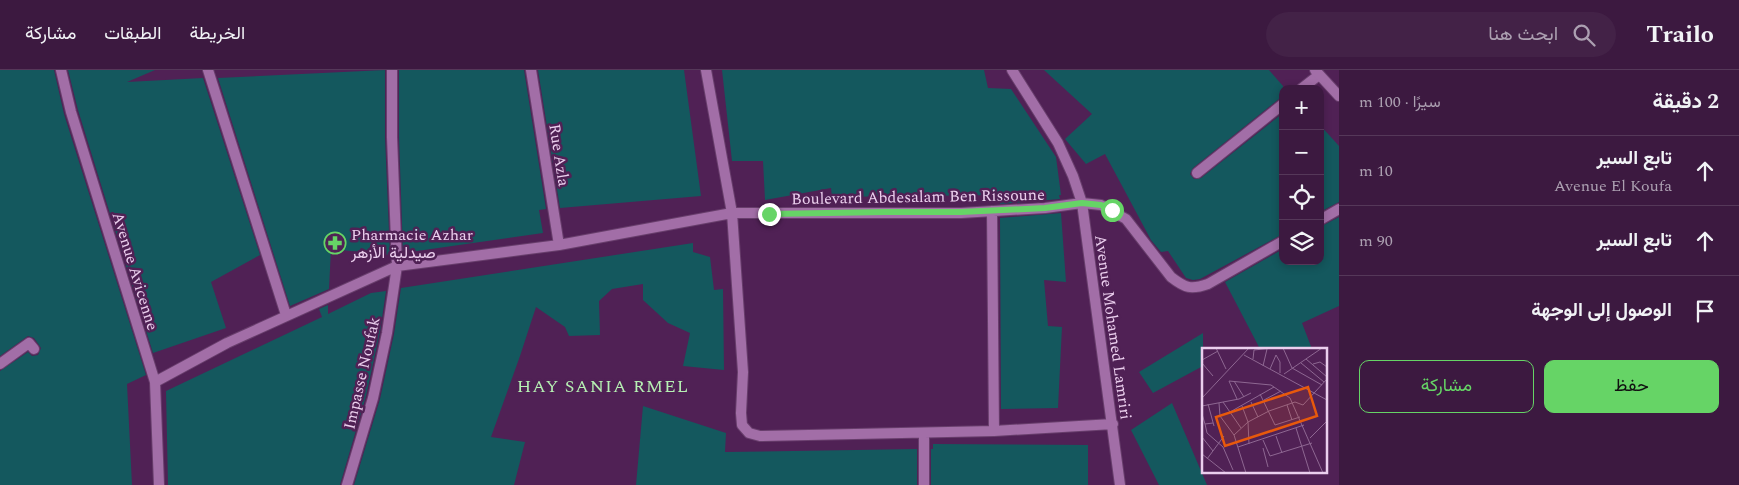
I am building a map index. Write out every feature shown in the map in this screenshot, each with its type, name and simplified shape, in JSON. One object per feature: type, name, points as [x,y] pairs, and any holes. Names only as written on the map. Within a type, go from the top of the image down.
[{"type":"street","name":"Avenue Avicenne","points":[[61,70],[71,112],[155,382],[159,485]]},
{"type":"street","points":[[208,70],[286,315]]},
{"type":"street","name":"Impasse Noufak","points":[[347,485],[373,398],[387,333],[397,266],[392,137],[392,70]]},
{"type":"street","name":"Rue Azla","points":[[531,70],[559,245]]},
{"type":"street","points":[[706,70],[732,213],[743,372],[741,413],[742,425],[745,431],[749,434],[760,436],[924,433],[1113,424]]},
{"type":"street","name":"Avenue Mohamed Lamriri","points":[[1012,70],[1058,142],[1073,176],[1082,203],[1120,485]]},
{"type":"street","points":[[1306,85],[1317,72],[1339,96]]},
{"type":"street","points":[[1197,173],[1279,107]]},
{"type":"street","name":"Boulevard Abdesalam Ben Rissoune","points":[[155,382],[286,315],[397,266],[559,245],[732,213],[992,211],[1045,208],[1082,203],[1101,205],[1126,220],[1171,277],[1181,284],[1196,288],[1208,284],[1279,243]]},
{"type":"street","points":[[1324,218],[1339,209]]},
{"type":"street","points":[[992,211],[994,431]]},
{"type":"street","points":[[0,364],[29,343],[34,350]]},
{"type":"street","points":[[924,433],[924,485]]},
{"type":"building","points":[[0,70],[54,70],[64,114],[146,375],[127,384],[132,485],[0,485],[0,371],[28,352],[32,356],[38,355],[41,348],[34,338],[28,336],[0,356]]},
{"type":"building","points":[[68,70],[155,70],[127,82],[203,78],[260,255],[211,282],[226,328],[153,353],[78,110]]},
{"type":"building","points":[[385,70],[385,137],[390,255],[331,249],[329,289],[290,306],[218,78]]},
{"type":"building","points":[[399,70],[524,70],[546,209],[539,210],[543,233],[403,253]]},
{"type":"building","points":[[538,70],[684,70],[701,196],[560,208]]},
{"type":"building","points":[[722,70],[984,70],[988,88],[1011,89],[1056,157],[1060,199],[1000,204],[999,195],[832,197],[831,188],[765,200],[763,161],[732,161]]},
{"type":"building","points":[[1044,70],[1269,70],[1282,85],[1279,85],[1279,99],[1193,168],[1190,174],[1194,179],[1201,178],[1279,116],[1279,236],[1200,279],[1186,278],[1168,251],[1161,252],[1151,240],[1105,154],[1086,164],[1065,139],[1092,114]]},
{"type":"building","points":[[1324,129],[1339,146],[1339,202],[1324,210]]},
{"type":"building","points":[[1061,213],[1066,282],[1044,280],[1048,326],[1062,327],[1058,408],[1001,409],[1000,218]]},
{"type":"building","points":[[1339,217],[1339,306],[1302,323],[1312,348],[1259,348],[1225,282],[1279,251],[1279,265],[1324,265],[1324,225]]},
{"type":"building","points":[[693,243],[693,252],[710,257],[714,290],[723,289],[724,370],[683,366],[690,333],[668,323],[643,300],[643,284],[612,289],[599,301],[600,335],[569,336],[565,327],[536,307],[491,437],[525,442],[514,485],[354,485],[380,399],[394,334],[401,288]]},
{"type":"building","points":[[386,291],[380,332],[366,396],[340,485],[168,485],[166,391],[322,317],[319,309],[328,305],[328,314],[371,293]]},
{"type":"building","points":[[1203,333],[1202,367],[1153,393],[1139,372]]},
{"type":"building","points":[[1172,403],[1207,485],[1159,485],[1131,430]]},
{"type":"building","points":[[643,406],[726,433],[725,452],[917,449],[917,485],[636,485]]},
{"type":"building","points":[[933,444],[1088,445],[1088,485],[931,485],[931,449],[933,449]]},
{"type":"place","name":"Pharmacie Azhar صيدلية الأزهر","points":[[335,243]]},
{"type":"district","name":"HAY SANIA RMEL","points":[[603,386]]},
{"type":"route","points":[[769,214],[961,212],[1045,208],[1082,203],[1101,205],[1112,210]]}]
